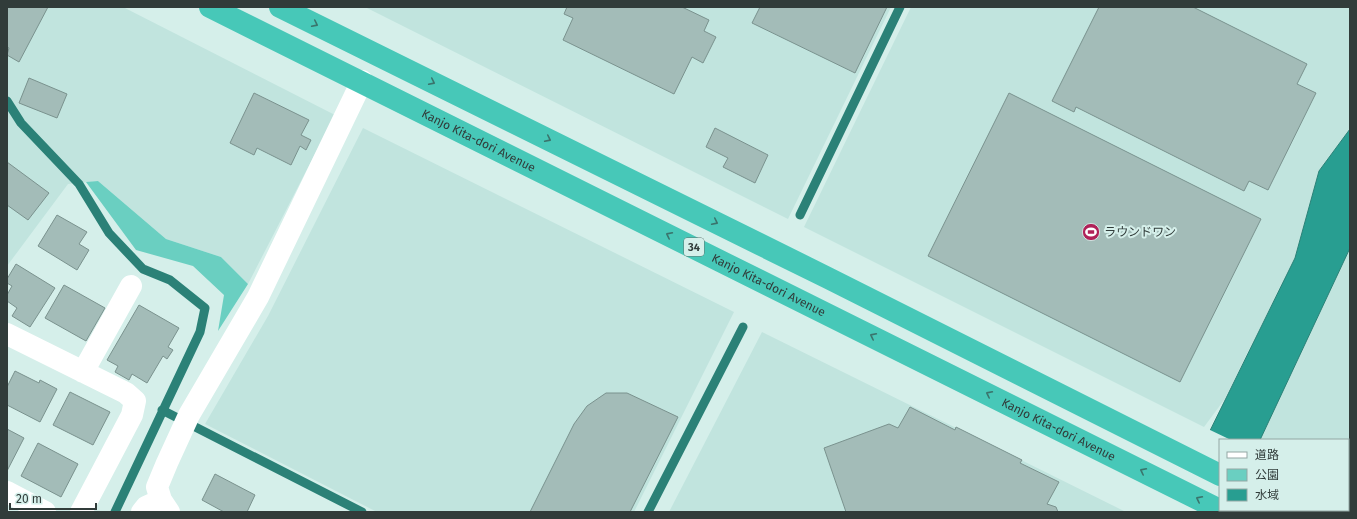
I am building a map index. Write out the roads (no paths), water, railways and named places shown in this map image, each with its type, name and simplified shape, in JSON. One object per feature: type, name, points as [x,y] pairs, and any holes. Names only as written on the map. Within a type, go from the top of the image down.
[{"type":"highway","name":"Kanjo Kita-dori Avenue","points":[[210,7],[1219,510]]},
{"type":"highway","points":[[280,7],[814,270],[1219,475]]},
{"type":"street","points":[[142,512],[146,507],[165,506],[158,487],[185,422],[258,297],[362,82]]},
{"type":"street","points":[[83,372],[131,286]]},
{"type":"street","points":[[7,334],[126,394],[135,401],[132,415],[81,512]]},
{"type":"street","points":[[7,492],[45,512]]},
{"type":"water","points":[[1350,129],[1350,248],[1260,439],[1219,439],[1219,441],[1170,512],[1295,258],[1319,171]]},
{"type":"waterway","points":[[800,215],[900,7]]},
{"type":"waterway","points":[[7,101],[21,123],[79,184],[109,233],[143,269],[170,280],[205,308],[200,332],[115,512]]},
{"type":"waterway","points":[[648,512],[743,327]]},
{"type":"waterway","points":[[162,410],[362,512]]},
{"type":"place","name":"ラウンドワン","points":[[1091,232]]}]
